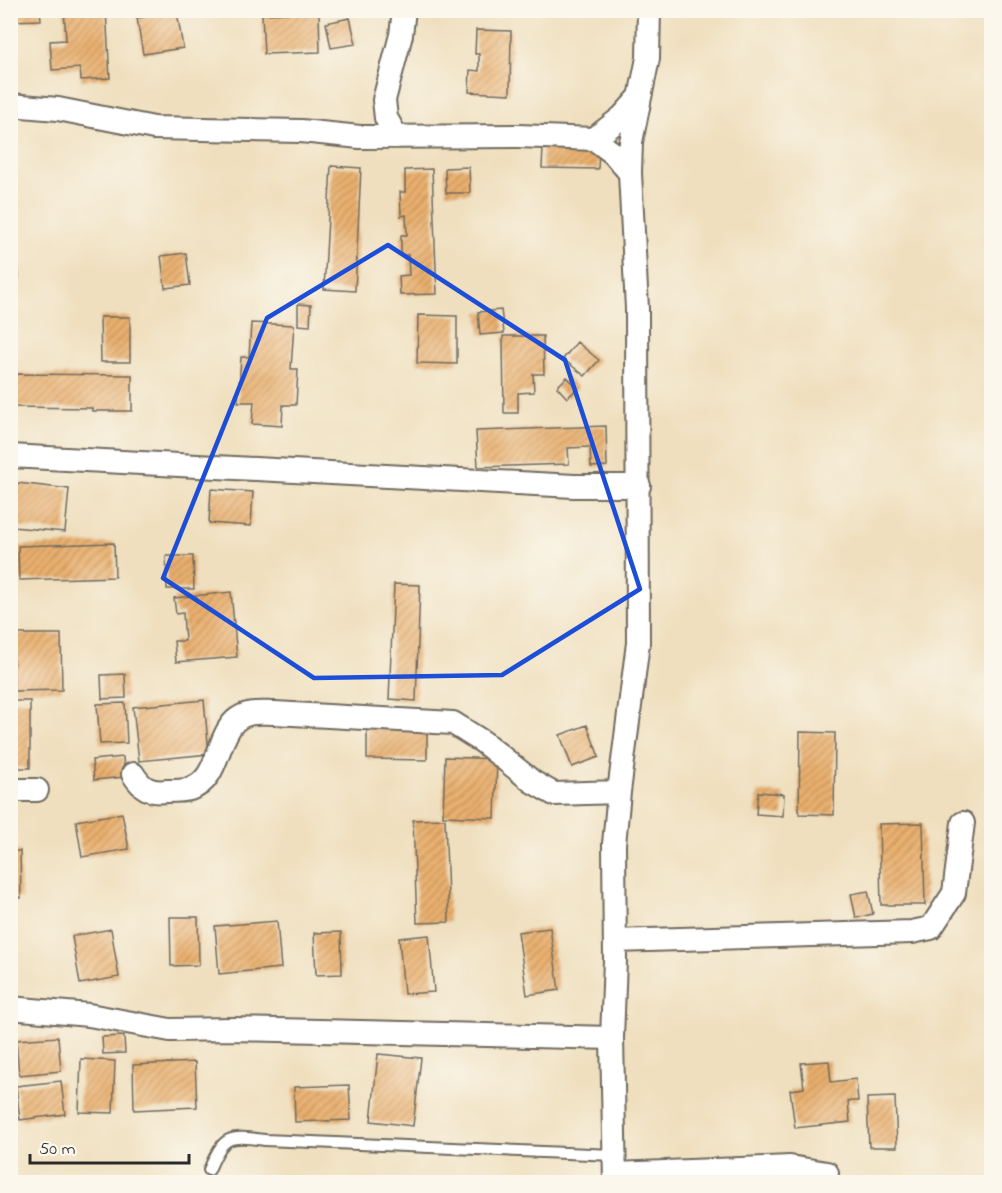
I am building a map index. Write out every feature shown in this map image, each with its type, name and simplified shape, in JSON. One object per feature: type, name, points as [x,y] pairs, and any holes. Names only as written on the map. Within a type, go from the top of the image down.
[{"type":"street","points":[[397,137],[386,118],[384,100],[401,35],[404,10]]},
{"type":"street","points":[[649,10],[648,58],[631,142],[630,173],[638,309],[636,387],[639,486],[638,644],[614,843],[615,941],[612,1038],[615,1170],[790,1167],[827,1173]]},
{"type":"street","points":[[594,139],[622,117],[640,96]]},
{"type":"street","points":[[10,105],[58,109],[154,128],[301,131],[360,137],[518,136],[594,139],[613,153],[630,173]]},
{"type":"street","points":[[10,456],[574,486],[639,486]]},
{"type":"street","points":[[133,774],[142,788],[154,792],[190,789],[203,781],[209,773],[222,742],[235,721],[247,712],[275,713],[453,723],[483,742],[533,782],[554,794],[619,792]]},
{"type":"street","points":[[10,790],[37,790]]},
{"type":"street","points":[[615,941],[912,932],[931,928],[954,892],[963,823]]},
{"type":"street","points":[[10,1008],[89,1015],[170,1030],[232,1029],[612,1038]]},
{"type":"lane","points":[[209,1170],[217,1150],[228,1139],[239,1137],[615,1170]]},
{"type":"highlighted area","points":[[388,245],[565,360],[640,589],[502,675],[314,678],[163,578],[267,318]]},
{"type":"building","points":[[10,10],[40,10],[41,20],[10,21]]},
{"type":"building","points":[[64,10],[106,10],[110,78],[81,80],[80,68],[52,70],[50,41],[66,40]]},
{"type":"building","points":[[177,12],[183,48],[143,54],[137,18]]},
{"type":"building","points":[[319,12],[320,52],[264,54],[262,14]]},
{"type":"building","points":[[350,18],[356,44],[331,48],[326,23]]},
{"type":"building","points":[[476,30],[511,31],[510,94],[469,92],[470,70],[479,71],[479,54],[475,54]]},
{"type":"building","points":[[543,148],[599,149],[598,169],[542,168]]},
{"type":"building","points":[[331,166],[361,168],[355,291],[324,289]]},
{"type":"building","points":[[469,167],[470,193],[446,193],[445,168]]},
{"type":"building","points":[[432,169],[437,294],[400,295],[399,276],[409,275],[408,255],[401,255],[401,235],[407,235],[406,215],[401,216],[400,192],[405,192],[405,170]]},
{"type":"building","points":[[186,253],[190,285],[165,288],[161,256]]},
{"type":"building","points":[[18,263],[19,278],[10,279],[10,264]]},
{"type":"building","points":[[298,304],[311,305],[310,326],[298,325]]},
{"type":"building","points":[[501,310],[504,333],[480,335],[478,312]]},
{"type":"building","points":[[418,315],[457,316],[457,364],[417,363]]},
{"type":"building","points":[[100,317],[130,317],[130,362],[101,362]]},
{"type":"building","points":[[251,323],[294,325],[291,369],[298,369],[296,405],[283,405],[282,426],[252,424],[254,402],[238,402],[241,357],[249,357]]},
{"type":"building","points":[[503,336],[543,336],[544,374],[533,374],[534,392],[518,393],[518,413],[504,413]]},
{"type":"building","points":[[577,342],[599,360],[585,376],[563,359]]},
{"type":"building","points":[[10,374],[132,375],[132,411],[10,407]]},
{"type":"building","points":[[567,377],[578,388],[567,398],[557,387]]},
{"type":"building","points":[[606,426],[607,466],[591,467],[590,447],[568,448],[569,464],[478,467],[476,431]]},
{"type":"building","points":[[17,483],[69,489],[65,532],[13,527]]},
{"type":"building","points":[[211,489],[253,492],[251,526],[209,523]]},
{"type":"building","points":[[114,543],[115,577],[19,580],[18,546]]},
{"type":"building","points":[[166,556],[193,556],[194,589],[167,589]]},
{"type":"building","points":[[394,584],[420,585],[416,701],[389,699]]},
{"type":"building","points":[[231,592],[237,657],[176,662],[174,641],[185,641],[183,613],[176,614],[174,598]]},
{"type":"building","points":[[13,634],[61,634],[62,690],[14,691]]},
{"type":"building","points":[[125,674],[126,698],[102,699],[101,675]]},
{"type":"building","points":[[204,700],[209,754],[139,761],[133,707]]},
{"type":"building","points":[[10,701],[30,701],[30,768],[10,768]]},
{"type":"building","points":[[125,703],[127,743],[100,744],[97,704]]},
{"type":"building","points":[[587,725],[599,757],[572,767],[560,735]]},
{"type":"building","points":[[367,727],[427,728],[427,760],[367,759]]},
{"type":"building","points":[[800,732],[835,733],[834,815],[799,814]]},
{"type":"building","points":[[123,757],[125,777],[94,780],[92,760]]},
{"type":"building","points":[[445,757],[497,759],[495,818],[443,816]]},
{"type":"building","points":[[758,792],[784,794],[783,816],[756,814]]},
{"type":"building","points":[[122,813],[129,849],[82,857],[76,821]]},
{"type":"building","points":[[445,819],[449,922],[417,923],[413,820]]},
{"type":"building","points":[[923,823],[925,905],[881,905],[879,824]]},
{"type":"building","points":[[10,851],[20,851],[21,898],[10,898]]},
{"type":"building","points":[[868,891],[873,914],[856,918],[851,894]]},
{"type":"building","points":[[170,917],[198,917],[199,965],[171,966]]},
{"type":"building","points":[[277,921],[281,968],[219,974],[215,926]]},
{"type":"building","points":[[550,928],[559,990],[527,995],[518,932]]},
{"type":"building","points":[[111,929],[119,977],[80,984],[72,936]]},
{"type":"building","points":[[341,932],[342,974],[316,975],[314,933]]},
{"type":"building","points":[[429,935],[434,992],[404,994],[399,938]]},
{"type":"building","points":[[124,1036],[125,1053],[103,1054],[102,1037]]},
{"type":"building","points":[[58,1037],[61,1071],[19,1075],[16,1040]]},
{"type":"building","points":[[378,1054],[421,1058],[413,1126],[371,1121]]},
{"type":"building","points":[[81,1059],[115,1061],[113,1113],[79,1112]]},
{"type":"building","points":[[829,1061],[831,1082],[856,1079],[858,1101],[848,1101],[850,1122],[795,1128],[790,1090],[804,1088],[801,1063]]},
{"type":"building","points":[[195,1062],[197,1107],[134,1110],[133,1065]]},
{"type":"building","points":[[61,1081],[65,1114],[20,1120],[16,1086]]},
{"type":"building","points":[[349,1085],[351,1120],[295,1122],[294,1087]]},
{"type":"building","points":[[895,1097],[897,1147],[869,1147],[867,1098]]}]
